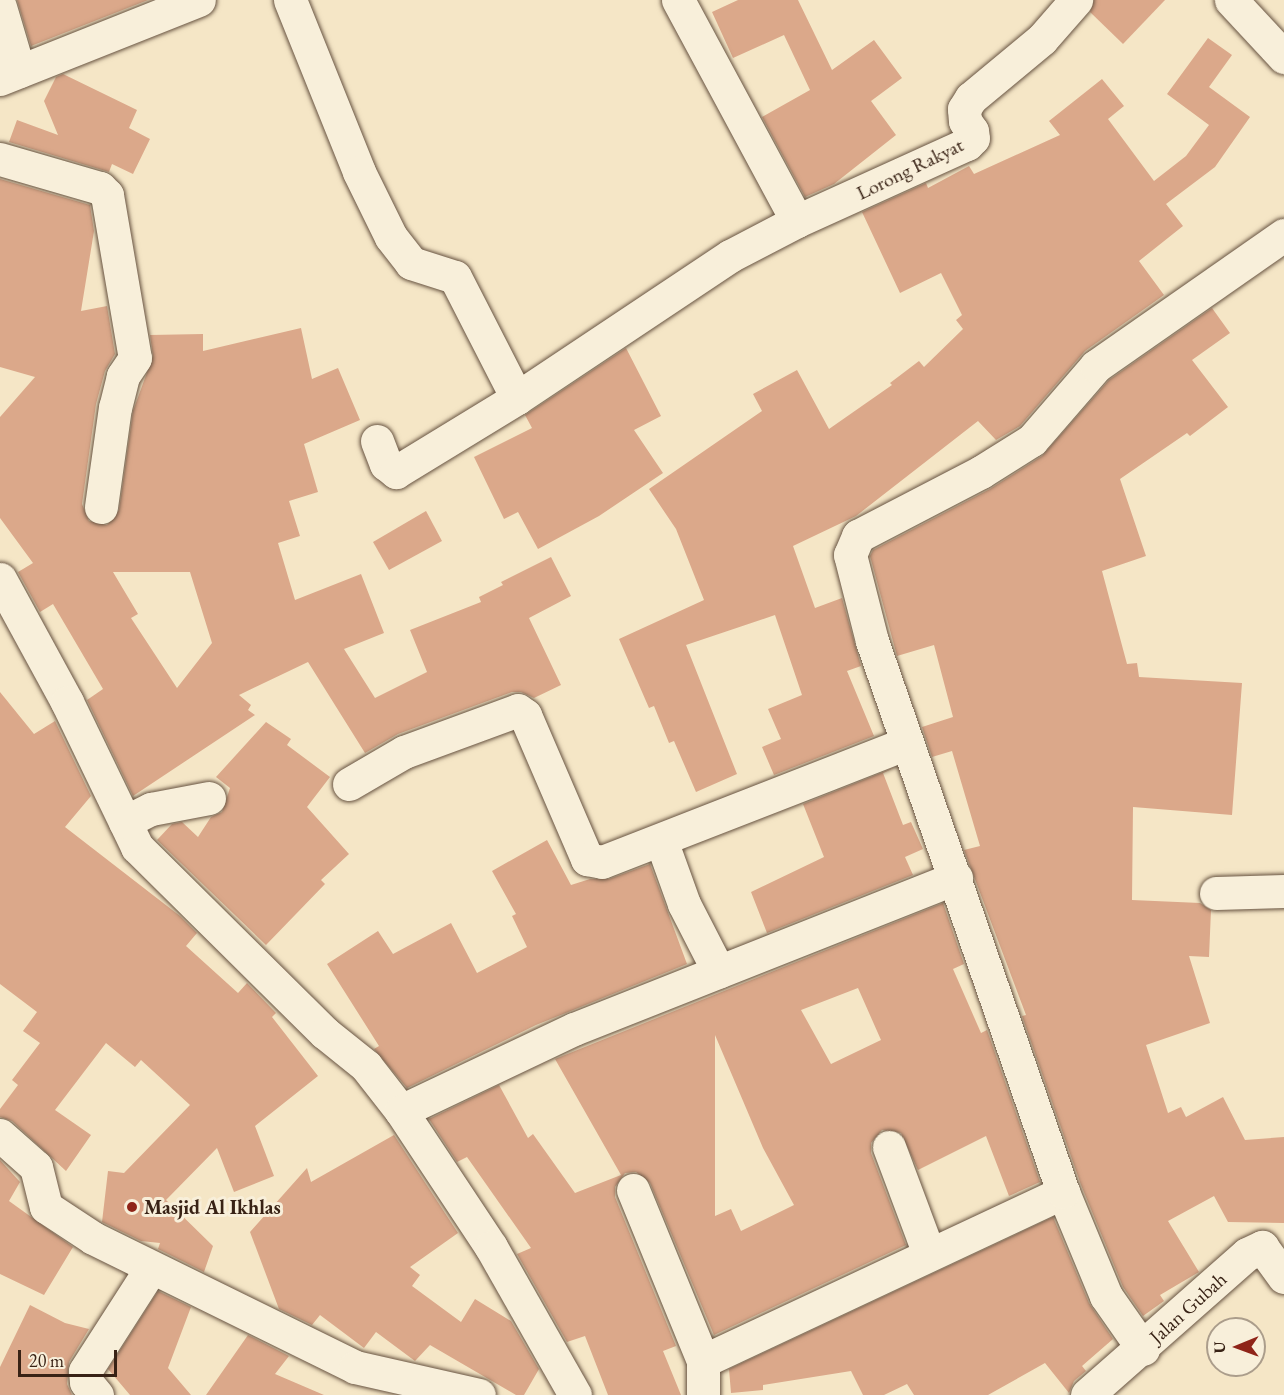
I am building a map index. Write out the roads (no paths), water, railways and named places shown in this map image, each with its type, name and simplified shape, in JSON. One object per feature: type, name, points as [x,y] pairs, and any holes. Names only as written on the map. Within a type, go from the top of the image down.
[{"type":"street","points":[[0,7],[10,75],[200,0]]},
{"type":"street","points":[[290,0],[359,172],[391,237],[411,263],[455,276],[518,398]]},
{"type":"street","points":[[377,441],[386,464],[396,472],[518,398],[730,256],[801,219],[678,0]]},
{"type":"street","name":"Lorong Rakyat","points":[[801,219],[967,144],[973,138],[964,109],[971,98],[1042,39],[1076,0]]},
{"type":"street","points":[[1231,0],[1284,57]]},
{"type":"street","points":[[0,159],[100,188],[109,204],[135,358],[123,376],[115,407],[101,507]]},
{"type":"street","points":[[1143,1348],[1106,1296],[1063,1192],[872,641],[850,555],[853,542],[1032,440],[1096,366],[1284,235]]},
{"type":"street","points":[[0,579],[67,702],[125,822],[146,859],[325,1033],[366,1066],[401,1111],[491,1247],[575,1395]]},
{"type":"street","points":[[349,783],[404,752],[464,726],[518,710],[525,715],[587,859],[602,862],[907,743]]},
{"type":"street","points":[[125,822],[151,809],[209,798]]},
{"type":"street","points":[[662,840],[684,904],[718,972]]},
{"type":"street","points":[[401,1111],[574,1029],[956,878]]},
{"type":"street","points":[[1216,893],[1284,891]]},
{"type":"street","points":[[0,1135],[36,1167],[46,1207],[93,1238],[355,1367],[479,1395]]},
{"type":"street","points":[[889,1147],[929,1254]]},
{"type":"street","points":[[633,1190],[703,1361],[703,1395]]},
{"type":"street","points":[[703,1361],[1063,1192]]},
{"type":"street","name":"Jalan Gubah","points":[[1086,1395],[1143,1348],[1247,1254],[1262,1247],[1284,1276]]},
{"type":"street","points":[[97,1395],[86,1382],[85,1371],[151,1268]]},
{"type":"place","name":"Masjid Al Ikhlas","points":[[132,1207]]}]
